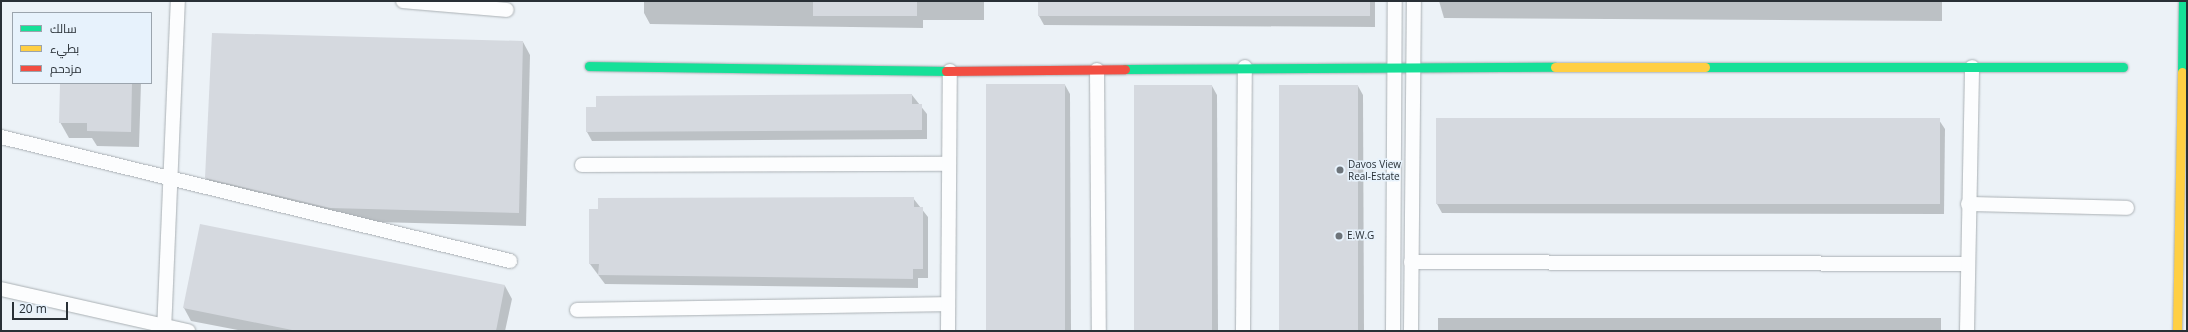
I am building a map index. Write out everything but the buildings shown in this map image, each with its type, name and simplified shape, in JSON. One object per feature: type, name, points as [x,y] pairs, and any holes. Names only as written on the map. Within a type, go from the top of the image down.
[{"type":"street","points":[[164,328],[178,1]]},
{"type":"street","points":[[403,1],[507,10]]},
{"type":"street","points":[[1392,331],[1396,67],[1395,1]]},
{"type":"street","points":[[1410,331],[1414,1]]},
{"type":"street","points":[[2177,331],[2183,1]]},
{"type":"street","points":[[589,66],[950,71],[1245,67],[2123,67]]},
{"type":"street","points":[[1243,331],[1245,67]]},
{"type":"street","points":[[1967,331],[1968,204],[1972,67]]},
{"type":"street","points":[[1097,70],[1099,331]]},
{"type":"street","points":[[948,331],[950,71]]},
{"type":"street","points":[[1,137],[510,261]]},
{"type":"street","points":[[582,165],[949,164]]},
{"type":"street","points":[[1968,204],[2127,208]]},
{"type":"street","points":[[1411,262],[1967,264]]},
{"type":"street","points":[[1,289],[164,328],[188,331]]},
{"type":"street","points":[[577,310],[948,304]]},
{"type":"traffic: fast","points":[[2182,72],[2183,1]]},
{"type":"traffic: fast","points":[[589,66],[946,71]]},
{"type":"traffic: fast","points":[[1125,69],[1555,67]]},
{"type":"traffic: fast","points":[[1705,67],[2123,67]]},
{"type":"traffic: slow","points":[[1555,67],[1705,67]]},
{"type":"traffic: slow","points":[[2177,331],[2182,72]]},
{"type":"traffic: jam","points":[[946,71],[1125,69]]},
{"type":"place","name":"Davos View Real-Estate","points":[[1340,170]]},
{"type":"place","name":"E.W.G","points":[[1339,236]]}]
